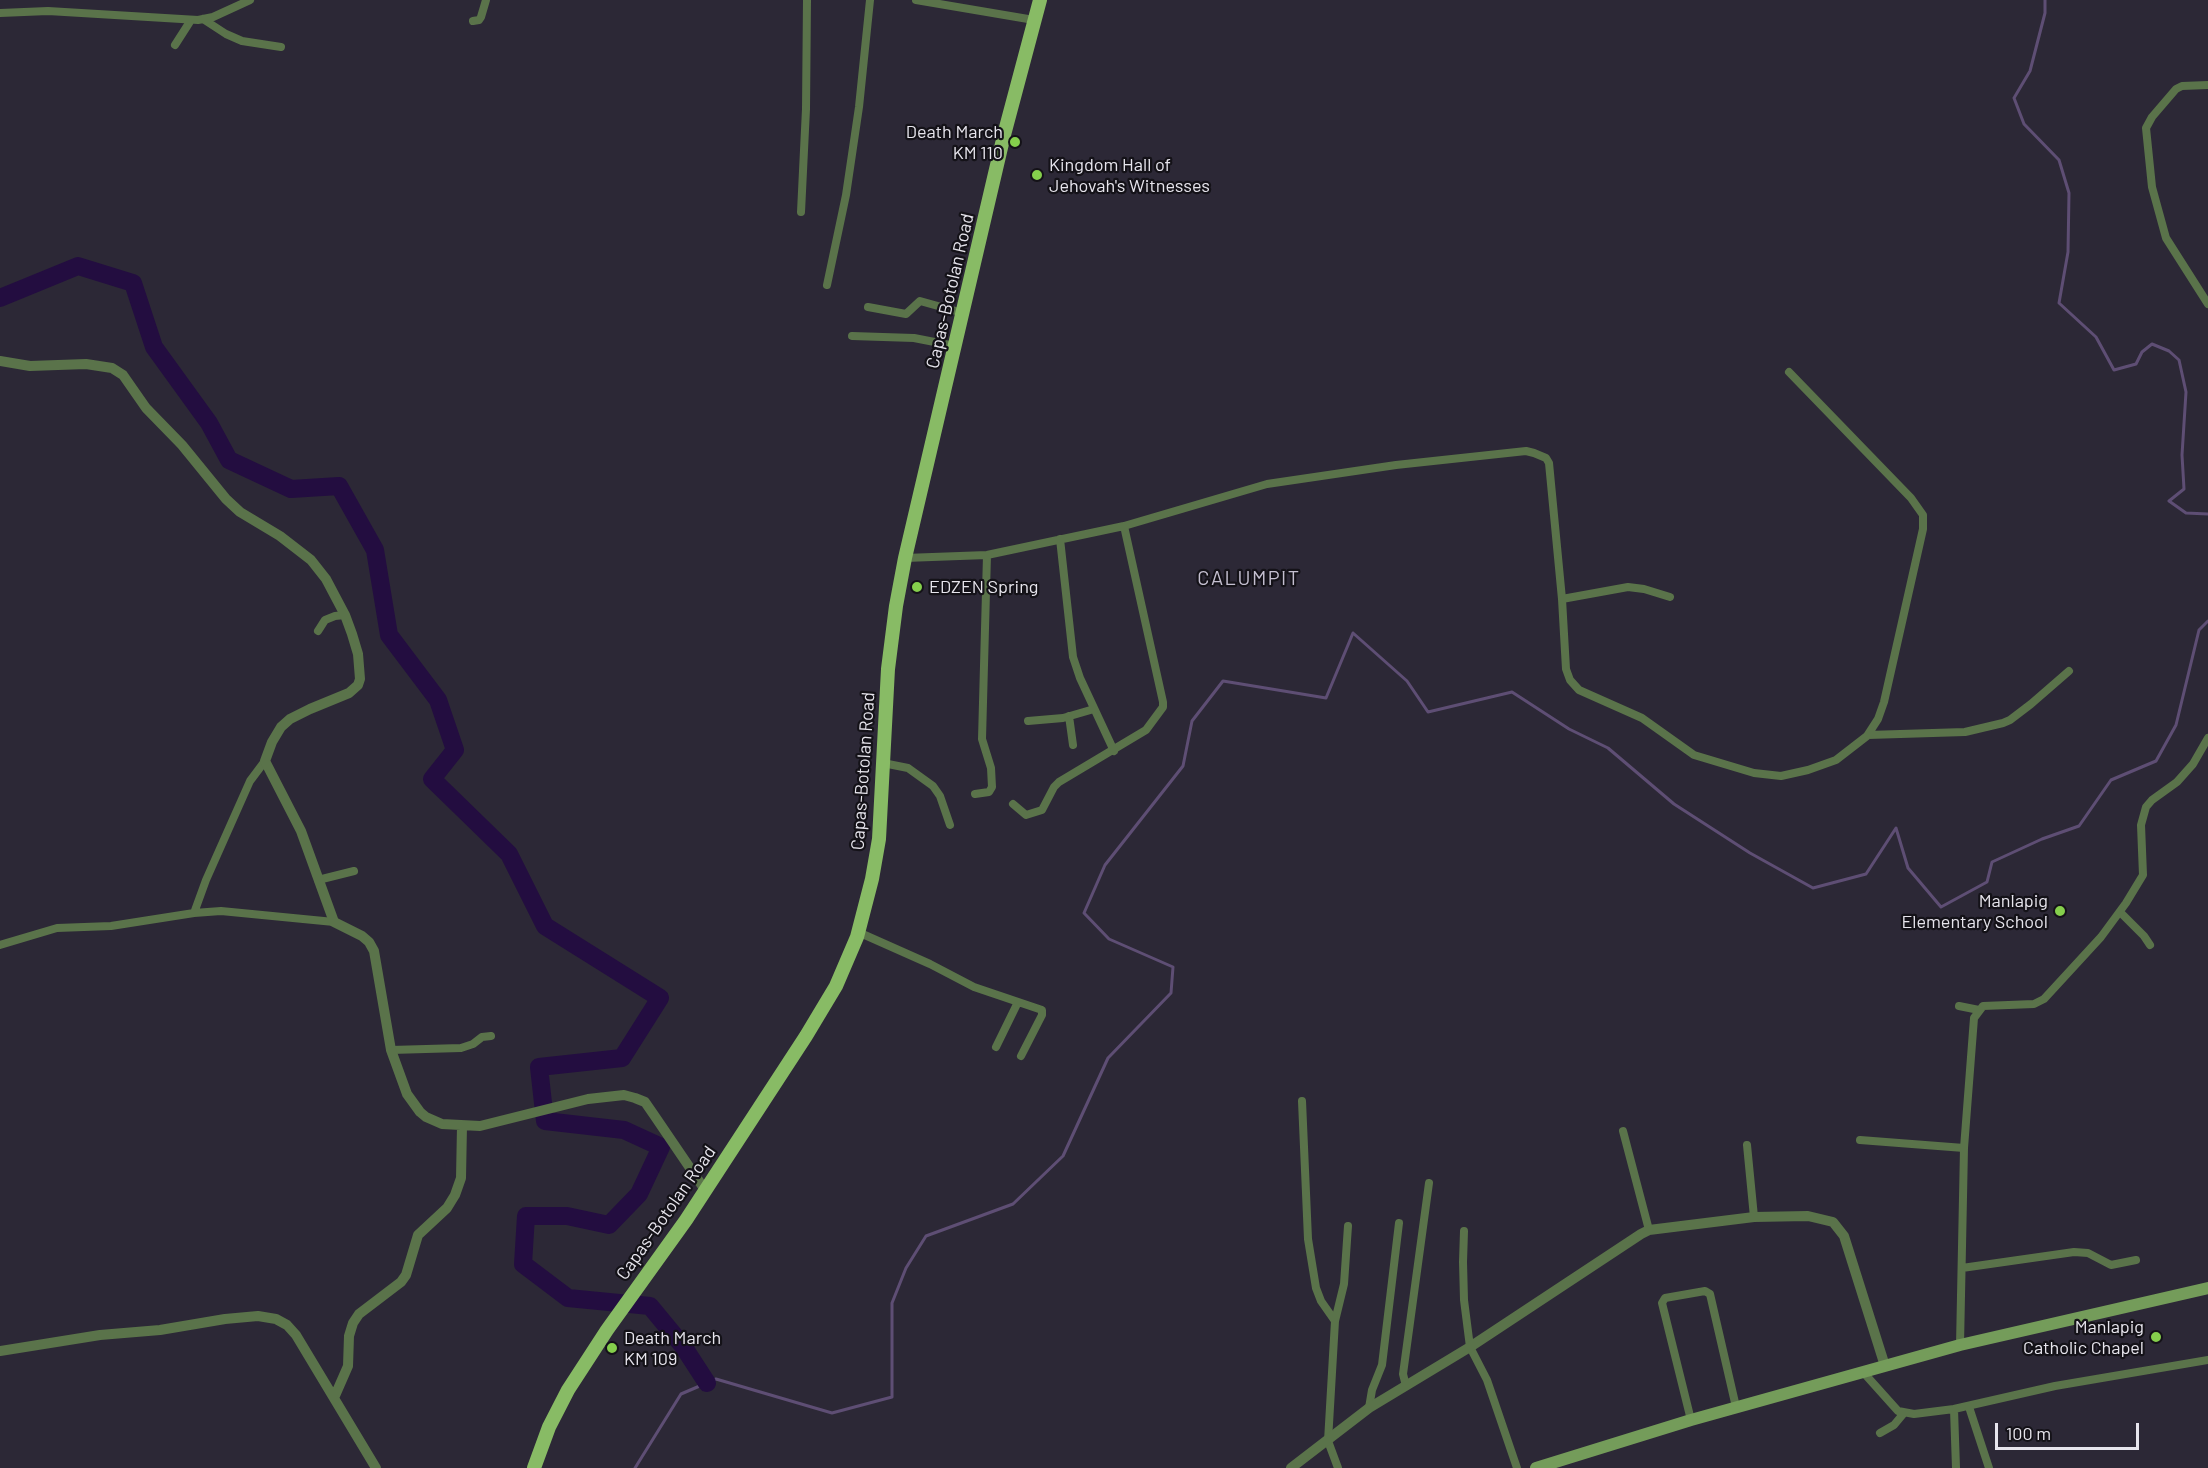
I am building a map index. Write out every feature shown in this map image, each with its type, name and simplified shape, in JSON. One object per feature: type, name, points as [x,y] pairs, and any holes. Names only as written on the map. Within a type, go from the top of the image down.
[{"type":"main road","name":"Capas-Botolan Road","points":[[534,1468],[557,1409],[641,1281],[686,1220],[836,986],[858,932],[872,879],[879,839],[888,669],[905,558],[1010,114],[1040,0]]},
{"type":"main road","points":[[1536,1468],[1691,1420],[1960,1345],[2208,1288]]},
{"type":"street","points":[[0,13],[48,11],[191,20],[220,14],[250,0]]},
{"type":"street","points":[[473,21],[481,17],[486,0]]},
{"type":"street","points":[[801,212],[806,109],[807,0]]},
{"type":"street","points":[[827,285],[846,195],[859,107],[870,0]]},
{"type":"street","points":[[916,0],[1034,20]]},
{"type":"street","points":[[203,19],[242,41],[281,47]]},
{"type":"street","points":[[175,45],[191,20]]},
{"type":"street","points":[[2208,84],[2182,86],[2176,89],[2152,117],[2146,128],[2152,187],[2166,238],[2208,304]]},
{"type":"street","points":[[868,307],[906,314],[920,301],[963,313]]},
{"type":"street","points":[[852,336],[914,338],[955,346]]},
{"type":"street","points":[[0,361],[30,366],[99,364],[123,375],[146,408],[182,445],[226,499],[240,512],[280,536],[320,568],[345,615],[358,654],[361,672],[358,685],[349,693],[290,719],[281,728],[272,742],[265,761],[250,781],[232,826],[206,880],[194,913]]},
{"type":"street","points":[[905,558],[987,555],[1124,525],[1267,484],[1396,465],[1526,451],[1546,458],[1549,463],[1566,669],[1574,685],[1579,690],[1642,718],[1694,754],[1754,773],[1781,776],[1836,760],[1868,735],[1878,719],[1884,702],[1923,529],[1923,515],[1911,498],[1789,372]]},
{"type":"street","points":[[1014,804],[1026,815],[1042,810],[1059,782],[1146,730],[1160,713],[1163,702],[1124,525]]},
{"type":"street","points":[[1060,539],[1073,657],[1080,678],[1114,751]]},
{"type":"street","points":[[975,794],[989,792],[992,788],[991,768],[982,739],[987,555]]},
{"type":"street","points":[[1562,599],[1628,587],[1644,588],[1670,597]]},
{"type":"street","points":[[318,632],[325,620],[345,615]]},
{"type":"street","points":[[1868,735],[1965,732],[2003,723],[2031,704],[2070,671]]},
{"type":"street","points":[[1028,721],[1069,716],[1094,709]]},
{"type":"street","points":[[1069,716],[1073,745]]},
{"type":"street","points":[[1960,1345],[1964,1148],[1973,1023],[1983,1006],[2034,1004],[2044,999],[2101,937],[2120,912],[2144,872],[2142,834],[2144,812],[2152,800],[2177,782],[2193,764],[2208,738]]},
{"type":"street","points":[[265,761],[301,831],[334,922]]},
{"type":"street","points":[[882,763],[908,768],[933,786],[940,796],[950,825]]},
{"type":"street","points":[[318,880],[354,871]]},
{"type":"street","points":[[0,945],[57,928],[111,926],[221,911],[334,922],[362,936],[374,951],[391,1050],[407,1094],[426,1117],[442,1124],[480,1126],[610,1095],[624,1095],[645,1102],[705,1190]]},
{"type":"street","points":[[2120,912],[2150,945]]},
{"type":"street","points":[[858,932],[930,964],[974,987],[1042,1010],[1020,1056]]},
{"type":"street","points":[[996,1047],[1018,1002]]},
{"type":"street","points":[[1959,1006],[1979,1010]]},
{"type":"street","points":[[391,1050],[461,1048],[473,1044],[482,1037],[491,1036]]},
{"type":"street","points":[[1302,1101],[1308,1239],[1316,1288],[1321,1301],[1335,1321]]},
{"type":"street","points":[[334,1398],[348,1366],[352,1323],[359,1314],[401,1282],[408,1270],[418,1235],[447,1208],[455,1195],[461,1178],[462,1126]]},
{"type":"street","points":[[1623,1131],[1649,1230]]},
{"type":"street","points":[[1860,1140],[1964,1148]]},
{"type":"street","points":[[1747,1144],[1754,1217]]},
{"type":"street","points":[[1406,1386],[1403,1374],[1429,1183]]},
{"type":"street","points":[[1291,1468],[1370,1408],[1470,1347],[1649,1230],[1754,1217],[1808,1216],[1827,1219],[1839,1228],[1844,1236],[1885,1366]]},
{"type":"street","points":[[1370,1408],[1372,1390],[1382,1365],[1399,1222]]},
{"type":"street","points":[[1338,1468],[1328,1442],[1335,1321],[1344,1284],[1348,1226]]},
{"type":"street","points":[[1464,1231],[1464,1300],[1470,1347],[1487,1380],[1517,1468]]},
{"type":"street","points":[[1962,1268],[2074,1252],[2088,1253],[2111,1265],[2136,1260]]},
{"type":"street","points":[[1691,1420],[1662,1303],[1665,1298],[1705,1291],[1710,1294],[1736,1407]]},
{"type":"street","points":[[0,1351],[225,1319],[267,1317],[291,1328],[376,1468]]},
{"type":"street","points":[[1863,1372],[1893,1407],[1904,1413],[1914,1414],[1969,1407],[2055,1386],[2208,1360]]},
{"type":"street","points":[[1969,1407],[1989,1468]]},
{"type":"street","points":[[1954,1409],[1956,1468]]},
{"type":"street","points":[[1880,1432],[1894,1425],[1904,1413]]},
{"type":"waterway","points":[[2045,0],[2045,13],[2030,71],[2014,98],[2024,124],[2059,160],[2069,193],[2068,252],[2059,303],[2096,337],[2114,370],[2136,364],[2142,352],[2152,344],[2169,351],[2179,360],[2186,392],[2182,455],[2184,489],[2169,501],[2186,513],[2208,514]]},
{"type":"waterway","points":[[0,298],[78,266],[133,283],[154,347],[209,423],[229,460],[291,489],[339,486],[375,550],[389,635],[438,700],[455,750],[432,779],[509,854],[545,926],[660,998],[622,1058],[539,1067],[545,1121],[624,1130],[661,1147],[639,1194],[609,1225],[567,1216],[526,1216],[523,1264],[568,1298],[650,1306],[683,1346],[707,1383]]},
{"type":"waterway","points":[[635,1468],[681,1394],[716,1379],[832,1413],[892,1397],[892,1303],[906,1268],[926,1236],[1013,1204],[1063,1156],[1108,1058],[1171,993],[1173,967],[1109,939],[1084,913],[1105,865],[1183,766],[1192,721],[1223,681],[1326,698],[1353,633],[1407,681],[1428,712],[1512,692],[1569,729],[1608,748],[1674,804],[1750,853],[1813,888],[1866,874],[1896,828],[1908,868],[1941,907],[1987,882],[1992,862],[2042,839],[2079,826],[2111,780],[2156,761],[2176,725],[2199,630],[2208,621]]},
{"type":"place","name":"Death March KM 110","points":[[1015,142]]},
{"type":"place","name":"Kingdom Hall of Jehovah's Witnesses","points":[[1037,175]]},
{"type":"place","name":"EDZEN Spring","points":[[917,587]]},
{"type":"place","name":"Manlapig Elementary School","points":[[2060,911]]},
{"type":"place","name":"Manlapig Catholic Chapel","points":[[2156,1337]]},
{"type":"place","name":"Death March KM 109","points":[[612,1348]]},
{"type":"district","name":"CALUMPIT","points":[[1249,578]]}]
